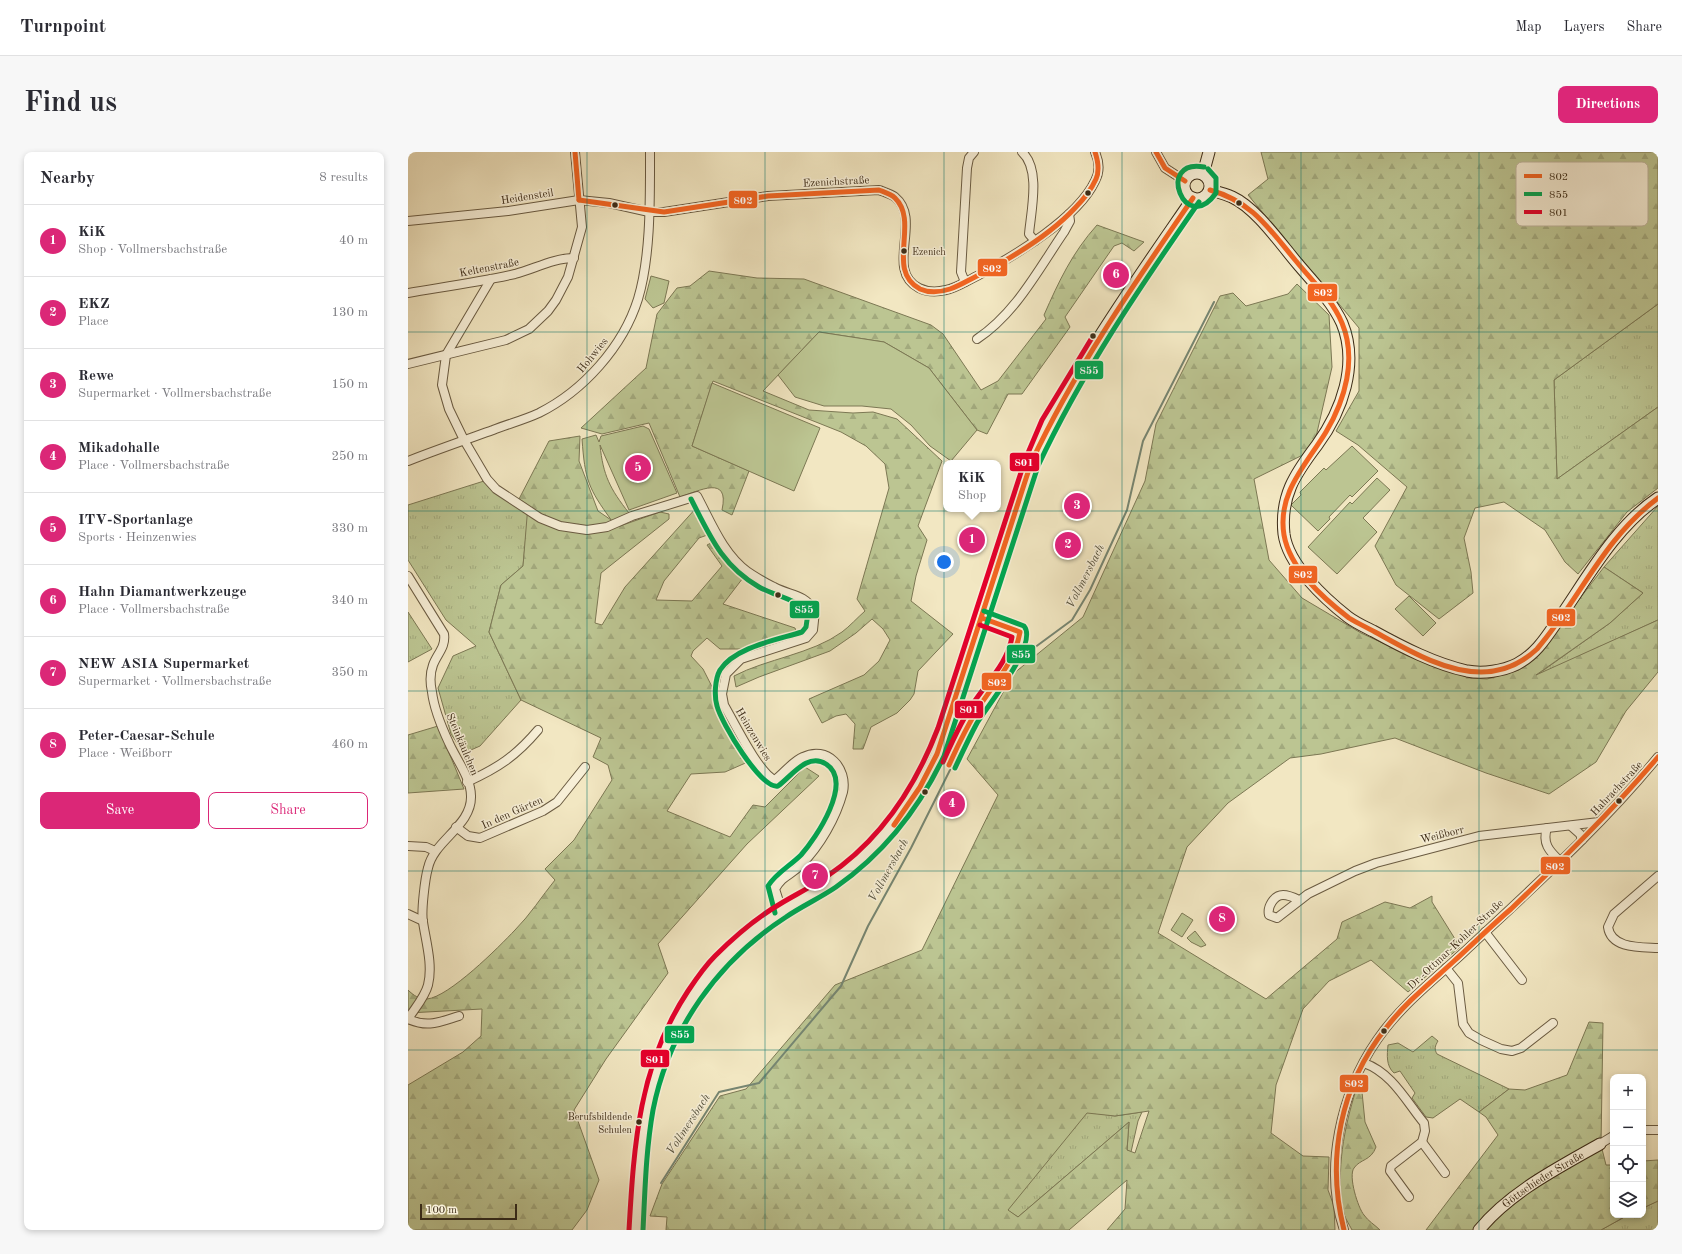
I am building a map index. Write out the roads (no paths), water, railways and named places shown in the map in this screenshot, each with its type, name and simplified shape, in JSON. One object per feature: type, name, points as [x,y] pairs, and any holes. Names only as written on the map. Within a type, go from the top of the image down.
[{"type":"main road","points":[[1203,174],[1209,152]]},
{"type":"main road","points":[[1191,174],[1203,174],[1209,180],[1210,190],[1204,197],[1193,198],[1185,190],[1185,181],[1191,174]]},
{"type":"main road","points":[[1210,190],[1232,197],[1249,209],[1266,227],[1326,299],[1341,321],[1348,342],[1348,368],[1344,395],[1332,423],[1297,472],[1288,491],[1284,512],[1284,536],[1293,559],[1315,588],[1350,618],[1387,639],[1438,662],[1469,672],[1489,672],[1517,664],[1536,651],[1605,551],[1628,524],[1658,498]]},
{"type":"main road","points":[[636,1230],[644,1123],[650,1091],[660,1060],[676,1024],[692,998],[719,962],[749,935],[782,911],[830,882],[873,847],[894,825],[920,787],[937,754],[1031,463],[1048,423],[1109,324],[1193,198]]},
{"type":"main road","name":"Göttschieder Straße","points":[[1479,1230],[1516,1196],[1562,1166],[1600,1144]]},
{"type":"street","points":[[408,364],[506,340],[529,329],[539,321],[556,300],[568,277],[582,227],[578,200],[575,152]]},
{"type":"street","name":"Hohwies","points":[[408,461],[524,419],[550,406],[572,392],[599,367],[622,332],[638,300],[647,254],[650,152]]},
{"type":"street","points":[[965,282],[961,272],[967,168],[969,158],[974,152]]},
{"type":"street","points":[[1022,152],[1032,169],[1034,184],[1029,234],[1035,241]]},
{"type":"street","name":"Ezenichstraße","points":[[649,212],[664,212],[768,196],[879,190],[895,197],[900,203],[904,213],[906,223],[903,260],[906,275],[910,282],[931,292],[946,290],[965,282],[1002,262],[1035,241],[1069,214],[1077,206],[1095,181],[1099,162],[1095,152]]},
{"type":"street","points":[[1156,152],[1165,168],[1185,181]]},
{"type":"street","name":"Heidensteil","points":[[408,221],[508,211],[578,200],[609,203],[649,212]]},
{"type":"street","points":[[977,339],[994,327],[1011,310],[1064,232],[1070,221],[1069,214]]},
{"type":"street","name":"Keltenstraße","points":[[408,294],[491,279],[522,272],[564,259],[574,258]]},
{"type":"street","points":[[464,440],[448,409],[443,391],[446,355],[491,279]]},
{"type":"street","name":"Heinzenwies","points":[[464,440],[487,479],[496,489],[534,514],[560,526],[587,530],[598,529],[632,516],[696,496],[719,538],[730,553],[747,571],[775,588],[798,595],[810,603],[815,611],[816,617],[813,630],[806,638],[741,659],[726,674],[722,694],[724,705],[758,764],[769,778],[775,780],[802,757],[812,754],[822,754],[833,760],[840,767],[843,775],[843,791],[826,833],[802,865],[780,879],[775,889],[782,911]]},
{"type":"street","name":"Steinkäulchen","points":[[408,576],[444,634],[444,645],[432,668],[432,693],[448,742],[467,782],[470,792],[470,803],[464,816],[435,851],[428,868],[423,921],[426,932],[429,965],[428,985],[425,993],[408,1019]]},
{"type":"street","points":[[467,782],[492,770],[510,759],[538,730]]},
{"type":"street","name":"Hahrachstraße","points":[[1572,850],[1637,782],[1658,757]]},
{"type":"street","name":"In den Gärten","points":[[456,827],[468,836],[480,838],[543,812],[557,802],[585,767]]},
{"type":"street","name":"Weißborr","points":[[1299,900],[1355,871],[1421,850],[1486,835],[1599,822]]},
{"type":"street","points":[[1571,826],[1580,834],[1582,840]]},
{"type":"street","points":[[1547,828],[1545,841],[1547,847],[1560,861]]},
{"type":"street","points":[[408,846],[426,847],[435,851]]},
{"type":"street","name":"Dr.-Ottmar-Kohler-Straße","points":[[1344,1230],[1337,1194],[1337,1152],[1346,1105],[1364,1063],[1377,1040],[1394,1018],[1572,850]]},
{"type":"street","points":[[1658,876],[1614,914],[1608,927],[1612,938],[1618,942],[1658,948]]},
{"type":"street","points":[[408,914],[423,921]]},
{"type":"street","points":[[1485,932],[1522,980]]},
{"type":"street","points":[[1446,968],[1458,983],[1464,1024],[1469,1033],[1481,1040],[1501,1049],[1512,1051],[1521,1048],[1553,1023]]},
{"type":"street","points":[[408,1019],[420,1024],[438,1022],[459,1016]]},
{"type":"street","points":[[1364,1063],[1377,1068],[1389,1079],[1424,1124],[1425,1131],[1422,1142],[1391,1166],[1390,1171],[1409,1197]]},
{"type":"street","points":[[1646,1130],[1658,1130]]},
{"type":"street","name":"Göttschieder Straße","points":[[1600,1144],[1610,1138]]},
{"type":"street","points":[[1422,1142],[1445,1173]]},
{"type":"waterway","name":"Vollmersbach","points":[[661,1183],[719,1092],[759,1083],[841,986],[868,926],[911,848],[968,734],[1019,659],[1072,620],[1090,590],[1127,510],[1143,441],[1214,302]]},
{"type":"place","name":"Ezenich","points":[[904,251]]},
{"type":"place","name":"Hahn Diamantwerkzeuge","points":[[1116,275]]},
{"type":"place","name":"ITV-Sportanlage","points":[[638,468]]},
{"type":"place","name":"Rewe","points":[[1077,506]]},
{"type":"place","name":"KiK","points":[[972,540]]},
{"type":"place","name":"EKZ","points":[[1068,545]]},
{"type":"place","name":"Mikadohalle","points":[[952,804]]},
{"type":"place","name":"NEW ASIA Supermarket","points":[[815,876]]},
{"type":"place","name":"Peter-Caesar-Schule","points":[[1222,919]]},
{"type":"place","name":"Berufsbildende Schulen","points":[[639,1122]]}]
